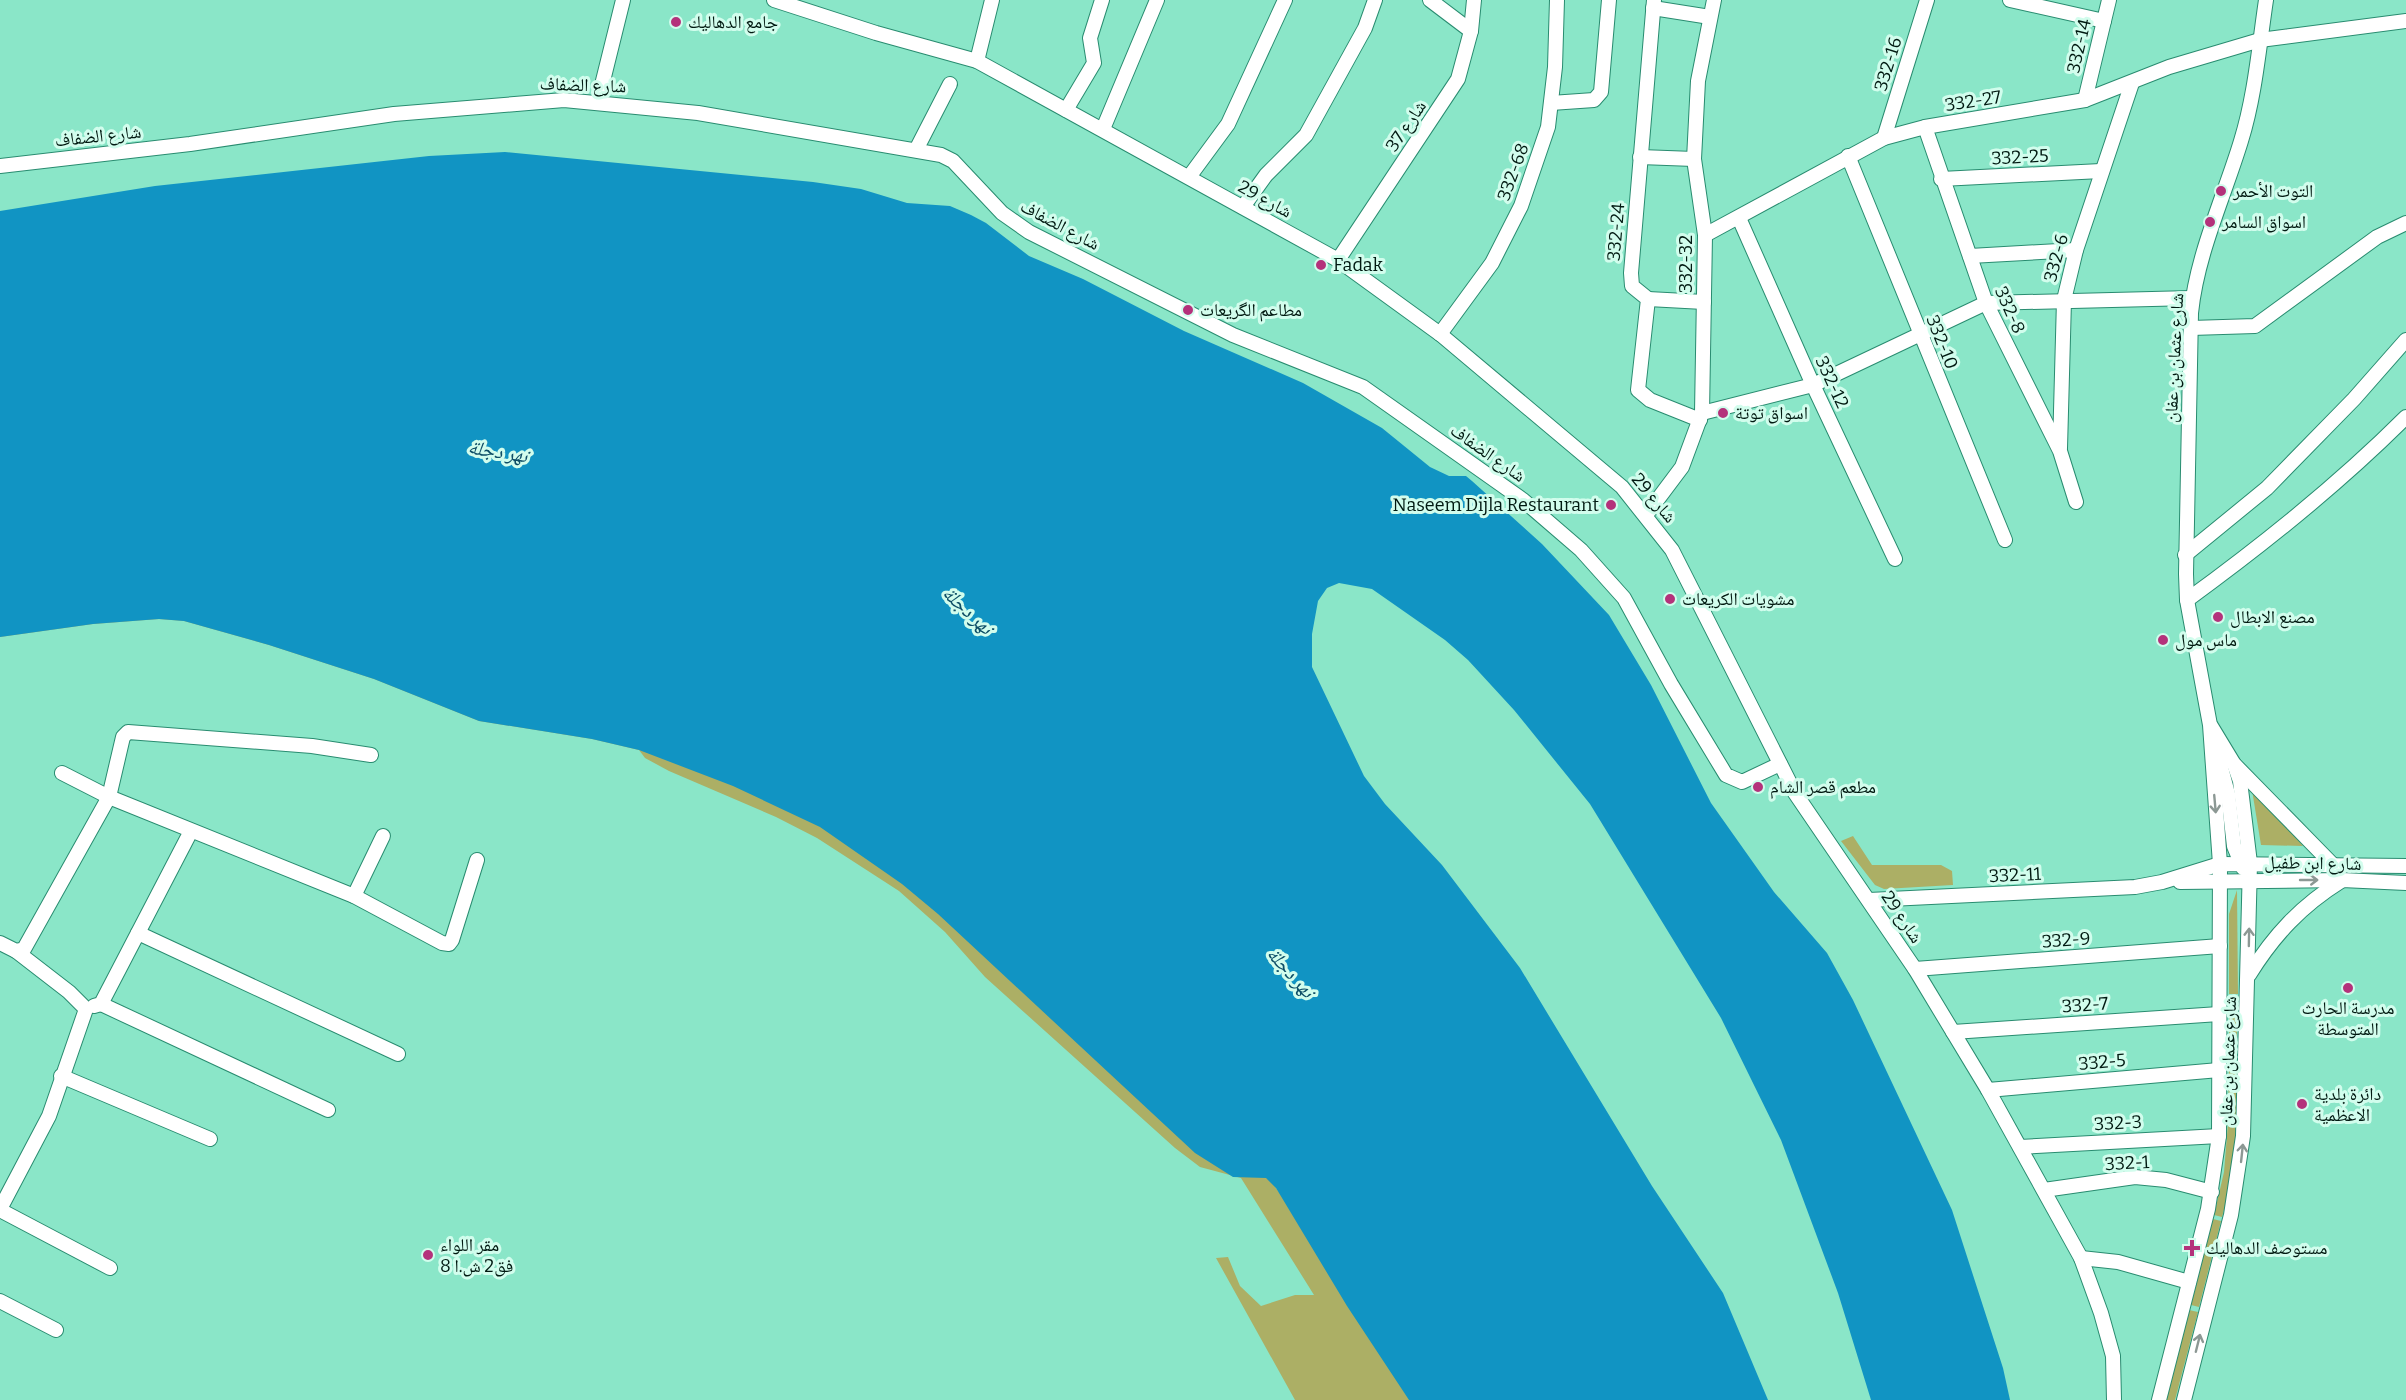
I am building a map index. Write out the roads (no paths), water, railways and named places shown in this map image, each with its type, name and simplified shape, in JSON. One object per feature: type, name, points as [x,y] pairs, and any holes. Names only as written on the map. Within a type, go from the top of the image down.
[{"type":"street","points":[[598,101],[623,0]]},
{"type":"street","name":"شارع 29","points":[[774,0],[811,6],[977,61],[1338,260],[1440,334],[1601,468],[1646,515],[1672,550],[1804,809],[1915,969],[1988,1090],[2081,1258],[2101,1313],[2113,1356],[2114,1400]]},
{"type":"street","points":[[977,61],[992,0]]},
{"type":"street","points":[[1066,110],[1094,63],[1090,38],[1102,0]]},
{"type":"street","points":[[1104,129],[1157,0]]},
{"type":"street","points":[[1189,177],[1228,124],[1285,0]]},
{"type":"street","points":[[1243,207],[1266,176],[1306,135],[1365,28],[1376,0]]},
{"type":"street","points":[[1430,0],[1471,31]]},
{"type":"street","name":"شارع 37","points":[[1338,260],[1458,79],[1471,31],[1474,0]]},
{"type":"street","name":"332-68","points":[[1440,334],[1492,263],[1521,206],[1548,127],[1557,0]]},
{"type":"street","points":[[1551,103],[1594,100],[1601,92],[1610,0]]},
{"type":"street","name":"332-32","points":[[1646,515],[1682,467],[1701,417],[1705,235],[1694,159],[1698,81],[1714,0]]},
{"type":"street","name":"332-16","points":[[1884,138],[1927,0]]},
{"type":"street","points":[[2010,0],[2104,21]]},
{"type":"street","name":"332-14","points":[[2085,100],[2109,0]]},
{"type":"street","name":"شارع عثمان بن عفان","points":[[2159,1400],[2212,1192],[2219,1136],[2220,864],[2210,724],[2187,600],[2185,555],[2192,298],[2242,138],[2266,0]]},
{"type":"street","points":[[1654,4],[1710,17]]},
{"type":"street","name":"332-24","points":[[1648,299],[1632,286],[1631,279],[1654,4]]},
{"type":"street","name":"332-27","points":[[1705,235],[1884,138],[1925,127],[2085,100],[2169,67],[2260,40],[2406,21]]},
{"type":"street","name":"332-6","points":[[2060,451],[2064,300],[2076,250],[2132,83]]},
{"type":"street","points":[[916,150],[950,84]]},
{"type":"street","name":"شارع الضفاف","points":[[0,166],[190,144],[394,114],[534,100],[598,101],[698,113],[916,150],[953,161],[1002,213],[1029,232],[1233,334],[1363,387],[1523,500],[1581,550],[1624,598],[1726,775],[1742,782],[1780,764]]},
{"type":"street","name":"332-8","points":[[1925,127],[1941,179],[1986,303],[2060,451],[2076,502]]},
{"type":"street","name":"332-10","points":[[1848,156],[2005,540]]},
{"type":"street","points":[[1640,157],[1694,159]]},
{"type":"street","name":"332-25","points":[[1941,179],[2101,171]]},
{"type":"street","name":"332-12","points":[[1739,218],[1813,385],[1895,559]]},
{"type":"street","points":[[2191,328],[2255,326],[2377,237],[2406,222]]},
{"type":"street","points":[[1970,256],[2076,250]]},
{"type":"street","points":[[1704,302],[1648,299],[1638,390],[1650,400],[1701,417],[1813,385],[1986,303],[2192,298]]},
{"type":"street","points":[[2185,555],[2267,488],[2354,399],[2406,340]]},
{"type":"street","points":[[2187,600],[2272,538],[2370,453],[2406,417]]},
{"type":"street","points":[[2210,724],[2228,794],[2234,846],[2245,863]]},
{"type":"street","name":"شارع عثمان بن عفان","points":[[2184,1400],[2231,1215],[2241,1162],[2251,880],[2245,863],[2243,794],[2234,764],[2210,724]]},
{"type":"street","points":[[16,951],[24,949],[109,797],[123,737],[128,732],[312,746],[371,754]]},
{"type":"street","points":[[2234,764],[2332,864]]},
{"type":"street","points":[[62,773],[109,797],[354,896],[442,943],[448,944],[452,940],[477,860]]},
{"type":"street","points":[[110,1268],[0,1210],[49,1116],[86,1009],[100,1004],[191,831]]},
{"type":"street","points":[[354,896],[383,836]]},
{"type":"street","name":"شارع ابن طفيل","points":[[2220,864],[2406,866]]},
{"type":"street","name":"332-11","points":[[2162,882],[2220,864]]},
{"type":"street","points":[[2248,977],[2266,948],[2288,921],[2313,899],[2342,880]]},
{"type":"street","name":"شارع ابن طفيل","points":[[2220,881],[2342,880],[2406,883]]},
{"type":"street","name":"332-11","points":[[1869,900],[2109,889],[2162,882],[2220,881]]},
{"type":"street","points":[[138,933],[398,1054]]},
{"type":"street","points":[[0,943],[16,951],[69,992],[86,1009]]},
{"type":"street","name":"332-9","points":[[1915,969],[2220,946]]},
{"type":"street","points":[[100,1004],[328,1110]]},
{"type":"street","name":"332-7","points":[[1953,1032],[2219,1014]]},
{"type":"street","name":"332-5","points":[[1988,1090],[2219,1070]]},
{"type":"street","points":[[61,1076],[210,1139]]},
{"type":"street","name":"332-3","points":[[2020,1147],[2219,1136]]},
{"type":"street","name":"332-1","points":[[2043,1190],[2136,1177],[2166,1180],[2212,1192]]},
{"type":"street","points":[[2081,1258],[2118,1262],[2189,1282]]},
{"type":"street","points":[[0,1301],[56,1330]]},
{"type":"water","name":"نهر دجلة","points":[[505,152],[813,182],[861,189],[907,203],[950,206],[986,223],[1029,256],[1083,279],[1184,331],[1303,383],[1382,428],[1430,467],[1449,476],[1466,476],[1542,544],[1609,615],[1651,685],[1711,803],[1774,892],[1827,953],[1853,1000],[1952,1210],[2003,1368],[2010,1400],[1871,1400],[1838,1293],[1781,1140],[1721,1018],[1590,804],[1514,710],[1468,660],[1445,640],[1372,589],[1339,583],[1327,588],[1318,601],[1312,634],[1312,667],[1364,776],[1385,804],[1442,865],[1520,968],[1652,1186],[1723,1293],[1768,1400],[1409,1400],[1347,1306],[1276,1188],[1266,1178],[1233,1177],[1195,1153],[938,914],[902,884],[820,827],[733,786],[639,750],[592,739],[479,721],[374,679],[269,645],[184,621],[159,619],[93,624],[0,637],[0,211],[155,186],[429,156]]},
{"type":"place","name":"جامع الدهاليك","points":[[676,22]]},
{"type":"place","name":"التوت الأحمر","points":[[2221,191]]},
{"type":"place","name":"اسواق السامر","points":[[2210,222]]},
{"type":"place","name":"Fadak","points":[[1321,265]]},
{"type":"place","name":"مطاعم الگريعات","points":[[1188,310]]},
{"type":"place","name":"اسواق توتة","points":[[1723,413]]},
{"type":"place","name":"Naseem Dijla Restaurant","points":[[1611,505]]},
{"type":"place","name":"مشويات الكريعات","points":[[1670,599]]},
{"type":"place","name":"مصنع الابطال","points":[[2218,617]]},
{"type":"place","name":"ماس مول","points":[[2163,640]]},
{"type":"place","name":"مطعم قصر الشام","points":[[1758,787]]},
{"type":"place","name":"مدرسة الحارث المتوسطة","points":[[2348,988]]},
{"type":"place","name":"دائرة بلدية الاعظمية","points":[[2302,1104]]},
{"type":"place","name":"مستوصف الدهاليك","points":[[2192,1248]]},
{"type":"place","name":"مقر اللواء 8 فق2 ش.ا","points":[[428,1255]]}]
